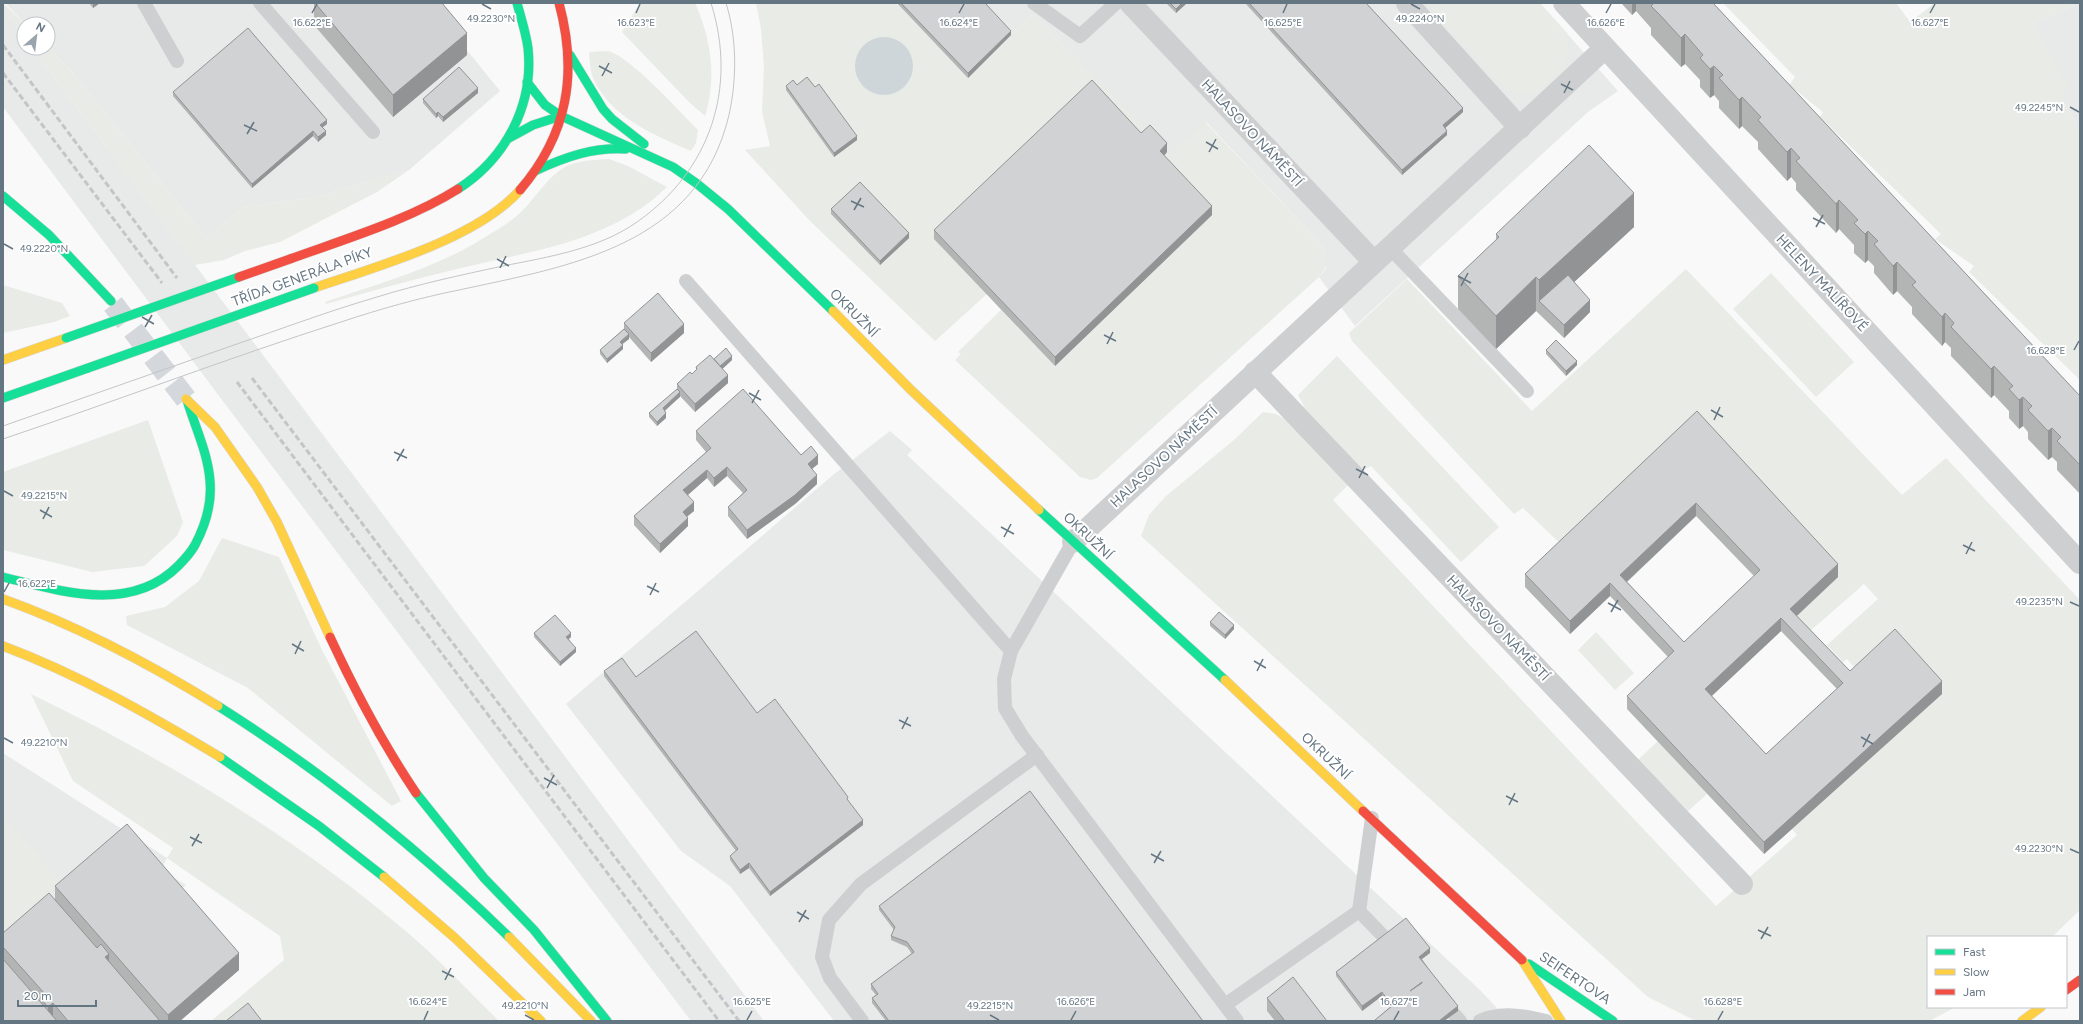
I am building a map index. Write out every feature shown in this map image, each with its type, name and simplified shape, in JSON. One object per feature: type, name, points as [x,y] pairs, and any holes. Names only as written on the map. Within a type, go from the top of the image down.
[{"type":"main road","points":[[517,3],[528,53],[526,82]]},
{"type":"main road","points":[[509,138],[533,125],[561,116],[568,86],[570,55],[559,3]]},
{"type":"main road","points":[[570,55],[603,109],[624,129],[673,167]]},
{"type":"main road","name":"OKRUŽNÍ","points":[[526,82],[545,105],[561,116],[673,167],[716,199],[776,254],[911,390],[1073,542],[1162,621],[1521,959],[1561,1021]]},
{"type":"main road","name":"TŘÍDA GENERÁLA PÍKY","points":[[3,360],[290,259],[406,216],[447,197],[472,181],[498,155],[509,138],[521,111],[526,82]]},
{"type":"main road","name":"TŘÍDA GENERÁLA PÍKY","points":[[3,398],[428,248],[494,211],[514,195],[535,171],[550,145],[561,116]]},
{"type":"main road","points":[[535,171],[567,156],[584,151],[602,148],[636,150]]},
{"type":"main road","points":[[3,196],[49,235],[111,301]]},
{"type":"main road","points":[[3,577],[55,590],[91,596],[119,596],[149,588],[166,579],[180,566],[194,548],[201,532],[209,498],[210,482],[207,463],[186,399],[215,426],[257,487],[277,522],[348,675],[402,772],[422,802],[484,878],[534,930],[608,1021]]},
{"type":"main road","points":[[3,599],[92,636],[172,677],[247,723],[368,812],[435,870],[497,926],[591,1021]]},
{"type":"main road","points":[[3,646],[65,672],[141,710],[221,757],[282,798],[348,846],[415,901],[482,962],[541,1021]]},
{"type":"main road","name":"SEIFERTOVA","points":[[1521,959],[1613,1021]]},
{"type":"main road","points":[[2067,989],[2080,980]]},
{"type":"main road","points":[[2022,1021],[2040,1008]]},
{"type":"street","name":"HALASOVO NÁMĚSTÍ","points":[[1130,3],[1374,262]]},
{"type":"street","points":[[1407,3],[1520,128]]},
{"type":"street","name":"HELENY MALÍŘOVÉ","points":[[1564,3],[2080,563]]},
{"type":"street","name":"HALASOVO NÁMĚSTÍ","points":[[1073,542],[1605,48]]},
{"type":"street","name":"HALASOVO NÁMĚSTÍ","points":[[1255,372],[1742,884]]},
{"type":"lane","points":[[144,3],[176,60]]},
{"type":"lane","points":[[260,3],[373,132]]},
{"type":"lane","points":[[1034,3],[1080,36],[1116,3]]},
{"type":"lane","points":[[1390,248],[1527,391]]},
{"type":"lane","points":[[686,281],[1011,651]]},
{"type":"lane","points":[[1073,542],[1011,651],[1004,679],[1005,708],[1037,755],[1237,1021]]},
{"type":"lane","points":[[862,1021],[830,978],[822,957],[829,920],[861,884],[1037,755]]},
{"type":"lane","points":[[1225,1005],[1359,910],[1372,818]]},
{"type":"lane","points":[[1359,910],[1385,938]]},
{"type":"lane","points":[[1480,1021],[1490,1016],[1524,1016],[1546,1021]]},
{"type":"shaded area","points":[[3,3],[17,16],[16,26],[3,9]]},
{"type":"shaded area","points":[[5,3],[429,3],[500,91],[409,170],[312,198],[243,207],[206,238],[73,73],[56,55],[56,16],[17,16]]},
{"type":"shaded area","points":[[640,3],[695,3],[705,30],[710,58],[711,87],[705,116],[689,102],[622,32]]},
{"type":"shaded area","points":[[756,3],[923,3],[980,63],[1033,14],[1170,155],[1205,122],[1315,237],[1323,248],[1327,257],[1326,266],[1319,277],[1097,478],[1091,480],[1080,477],[955,360],[961,354],[958,352],[1001,310],[987,294],[935,341],[810,221],[745,150],[770,146],[762,112],[764,66],[761,29]]},
{"type":"shaded area","points":[[923,3],[1540,3],[1618,91],[1588,112],[1355,326],[1319,277],[1326,268],[1325,251],[1315,237],[1206,122],[1170,156],[1033,14],[980,63]]},
{"type":"shaded area","points":[[1425,3],[1540,3],[1567,33],[1569,53],[1566,62],[1561,70],[1538,92],[1521,95],[1507,90]]},
{"type":"shaded area","points":[[1723,3],[1896,3],[1910,22],[1935,3],[2080,3],[2032,23],[2069,88],[2060,96],[2080,129],[2080,380],[1969,272],[1974,266],[1935,239],[1941,234],[1820,117],[1823,112],[1789,85],[1795,77]]},
{"type":"shaded area","points":[[2080,3],[2080,129],[2060,96],[2032,23]]},
{"type":"shaded area","points":[[3,9],[16,26],[16,56],[38,56],[764,1021],[691,1021],[222,400],[3,107]]},
{"type":"shaded area","points":[[884,37],[895,39],[908,50],[911,55],[913,66],[911,77],[900,90],[895,93],[884,95],[873,93],[860,82],[857,77],[855,66],[857,55],[868,42],[873,39]]},
{"type":"shaded area","points":[[608,51],[618,55],[642,74],[698,130],[696,143],[691,151],[635,124],[612,105],[602,93],[593,77],[590,66],[589,52]]},
{"type":"shaded area","points":[[56,55],[73,73],[206,238],[243,207],[312,198],[409,170],[377,192],[280,242],[245,251],[224,260],[195,265],[38,56]]},
{"type":"shaded area","points":[[609,159],[628,166],[667,187],[645,205],[622,220],[596,232],[570,241],[543,249],[427,276],[326,304],[325,302],[418,270],[472,245],[515,218],[546,183],[565,167],[580,162]]},
{"type":"shaded area","points":[[1686,269],[1902,495],[1946,458],[2080,600],[2080,910],[2053,936],[1927,936],[1927,1008],[1954,1008],[1929,1021],[1696,1021],[1648,997],[1141,536],[1149,515],[1165,497],[1235,439],[1263,412],[1276,414],[1288,421],[1348,485],[1333,500],[1716,906],[1797,835],[1792,829],[1942,693],[1860,674],[1847,659],[1843,662],[1827,645],[1878,599],[1864,584],[1809,632],[1796,616],[1838,577],[1697,424],[1566,549],[1523,508],[1514,514],[1352,341],[1349,333],[1407,279],[1532,411]]},
{"type":"shaded area","points":[[1771,273],[1854,362],[1816,397],[1733,309]]},
{"type":"shaded area","points":[[3,285],[62,303],[70,316],[54,322],[3,333]]},
{"type":"shaded area","points":[[1337,356],[1499,527],[1461,562],[1371,466],[1363,470],[1305,408],[1298,395]]},
{"type":"shaded area","points":[[148,420],[183,522],[177,536],[144,566],[92,572],[3,550],[3,472]]},
{"type":"shaded area","points":[[890,431],[912,450],[907,455],[1481,991],[1509,1021],[834,1021],[730,886],[681,851],[566,704],[833,475]]},
{"type":"shaded area","points":[[222,538],[279,557],[322,650],[401,801],[392,806],[248,688],[127,625],[126,616],[165,607],[199,581]]},
{"type":"shaded area","points":[[1596,632],[1634,673],[1615,690],[1578,650]]},
{"type":"shaded area","points":[[31,694],[130,745],[179,773],[274,832],[320,864],[365,898],[420,943],[499,1021],[211,1021],[284,960],[280,936],[167,858],[173,848],[73,781]]},
{"type":"shaded area","points":[[1658,741],[1707,794],[1688,811],[1638,760]]},
{"type":"shaded area","points":[[3,753],[167,858],[161,870],[186,885],[174,895],[3,949]]},
{"type":"shaded area","points":[[3,814],[62,883],[3,933]]},
{"type":"building","points":[[315,3],[442,3],[467,33],[393,95]]},
{"type":"building","points":[[901,3],[985,3],[1011,31],[968,73]]},
{"type":"building","points":[[1170,3],[1182,3],[1176,9]]},
{"type":"building","points":[[1249,3],[1366,3],[1463,108],[1443,125],[1447,131],[1402,170]]},
{"type":"building","points":[[1654,3],[1713,3],[2080,396],[2080,465],[2057,441],[2061,437],[2052,428],[2048,431],[2028,410],[2032,406],[2023,397],[2019,400],[2009,389],[2013,386],[1994,366],[1991,369],[1951,327],[1954,323],[1945,313],[1942,317],[1912,285],[1916,282],[1897,262],[1893,266],[1874,244],[1878,241],[1868,231],[1865,234],[1854,223],[1858,220],[1839,200],[1836,204],[1796,161],[1800,158],[1791,148],[1787,152],[1758,120],[1761,117],[1742,97],[1739,100],[1719,78],[1723,75],[1714,66],[1710,69],[1700,58],[1703,55],[1685,34],[1681,38],[1651,6]]},
{"type":"building","points":[[248,28],[327,120],[320,125],[326,131],[318,137],[313,131],[252,184],[173,92]]},
{"type":"building","points":[[459,67],[478,88],[443,117],[438,112],[436,114],[423,99]]},
{"type":"building","points":[[807,77],[815,87],[819,84],[857,136],[834,153],[786,86],[793,80],[797,85]]},
{"type":"building","points":[[1092,80],[1141,133],[1150,125],[1167,143],[1160,151],[1212,206],[1055,357],[934,230]]},
{"type":"building","points":[[1589,145],[1634,193],[1539,280],[1536,277],[1496,316],[1458,276],[1499,237],[1496,234]]},
{"type":"building","points":[[860,182],[909,233],[880,261],[831,209]]},
{"type":"building","points":[[1568,275],[1590,300],[1564,325],[1539,301]]},
{"type":"building","points":[[658,293],[684,324],[651,353],[624,323]]},
{"type":"building","points":[[624,329],[629,334],[620,342],[623,345],[607,359],[600,350]]},
{"type":"building","points":[[1556,340],[1577,361],[1566,371],[1546,350]]},
{"type":"building","points":[[726,348],[732,356],[720,366],[714,359]]},
{"type":"building","points":[[710,355],[728,375],[695,404],[677,384],[690,372],[692,374],[697,369],[696,367]]},
{"type":"building","points":[[677,389],[680,392],[663,408],[666,413],[657,422],[649,413]]},
{"type":"building","points":[[743,389],[801,455],[811,446],[818,455],[808,464],[817,475],[795,495],[747,530],[728,507],[747,490],[727,467],[714,478],[707,470],[683,490],[694,502],[683,512],[688,518],[660,544],[634,516],[711,448],[696,431]]},
{"type":"building","points":[[1697,411],[1838,564],[1790,609],[1850,671],[1895,629],[1942,681],[1764,842],[1627,696],[1674,651],[1610,583],[1570,621],[1525,574]],"holes":[[[1696,503],[1760,570],[1684,642],[1620,575]],[[1781,618],[1843,683],[1766,754],[1705,689]]]},
{"type":"building","points":[[1219,612],[1234,625],[1225,635],[1210,622]]},
{"type":"building","points":[[555,615],[571,633],[566,637],[576,648],[560,662],[534,633]]},
{"type":"building","points":[[696,631],[757,713],[775,699],[848,797],[847,799],[863,820],[770,892],[749,863],[740,870],[730,856],[738,849],[604,671],[622,658],[636,677]]},
{"type":"building","points":[[1030,791],[1203,1021],[889,1021],[872,998],[878,994],[871,984],[914,952],[907,942],[891,936],[895,927],[879,906]]},
{"type":"building","points":[[127,824],[239,953],[168,1015],[55,886]]},
{"type":"building","points":[[49,893],[97,948],[101,944],[109,954],[105,957],[160,1021],[68,1021],[53,1003],[48,1007],[40,998],[45,994],[3,947],[3,933]]},
{"type":"building","points":[[1406,918],[1430,948],[1419,957],[1458,1006],[1439,1021],[1375,1021],[1392,1006],[1382,992],[1362,1006],[1336,972]]},
{"type":"building","points":[[3,959],[57,1021],[3,1021]]},
{"type":"building","points":[[1293,977],[1327,1021],[1285,1021],[1267,998]]},
{"type":"building","points":[[248,1003],[262,1021],[226,1021]]},
{"type":"tunnel","points":[[113,304],[186,399]]},
{"type":"tram line","points":[[3,426],[359,302],[440,280],[573,251],[606,239],[622,231],[637,222],[662,201],[683,178],[700,153],[712,125],[719,96],[721,66],[719,35],[711,3]]},
{"type":"tram line","points":[[3,439],[256,350],[370,313],[400,304],[544,271],[585,259],[624,243],[659,222],[689,194],[713,159],[729,115],[732,101],[735,59],[730,16],[726,3]]},
{"type":"railway","points":[[3,45],[177,278]]},
{"type":"railway","points":[[3,73],[162,283]]},
{"type":"railway","points":[[252,378],[739,1021]]},
{"type":"railway","points":[[237,382],[719,1021]]},
{"type":"traffic: fast","points":[[458,189],[490,162],[503,146],[521,109],[529,69],[528,48],[525,31],[517,3]]},
{"type":"traffic: fast","points":[[570,55],[603,109],[612,119],[644,144]]},
{"type":"traffic: fast","points":[[527,82],[545,105],[561,116],[673,167],[696,183],[728,209],[833,311]]},
{"type":"traffic: fast","points":[[509,138],[533,125],[561,116]]},
{"type":"traffic: fast","points":[[535,171],[568,157],[591,151],[626,149]]},
{"type":"traffic: fast","points":[[3,196],[49,235],[111,301]]},
{"type":"traffic: fast","points":[[66,338],[239,277]]},
{"type":"traffic: fast","points":[[88,368],[314,288]]},
{"type":"traffic: fast","points":[[3,398],[88,368]]},
{"type":"traffic: fast","points":[[3,577],[71,592],[94,595],[117,594],[138,590],[159,581],[178,566],[185,559],[199,538],[205,522],[210,498],[210,481],[207,460],[187,400]]},
{"type":"traffic: fast","points":[[1039,510],[1225,680]]},
{"type":"traffic: fast","points":[[218,706],[257,731],[333,785],[370,814],[441,873],[509,937]]},
{"type":"traffic: fast","points":[[220,757],[319,826],[384,877]]},
{"type":"traffic: fast","points":[[416,793],[484,878],[534,930],[607,1021]]},
{"type":"traffic: fast","points":[[1529,964],[1613,1021]]},
{"type":"traffic: slow","points":[[314,288],[395,261],[452,237],[478,223],[501,207],[520,190]]},
{"type":"traffic: slow","points":[[833,311],[911,390],[1039,510]]},
{"type":"traffic: slow","points":[[3,360],[66,338]]},
{"type":"traffic: slow","points":[[186,399],[215,427],[257,487],[277,522],[330,637]]},
{"type":"traffic: slow","points":[[3,599],[59,621],[113,647],[166,675],[218,706]]},
{"type":"traffic: slow","points":[[3,646],[32,657],[87,683],[167,726],[220,757]]},
{"type":"traffic: slow","points":[[1225,680],[1363,811]]},
{"type":"traffic: slow","points":[[384,877],[455,938],[541,1021]]},
{"type":"traffic: slow","points":[[509,937],[591,1021]]},
{"type":"traffic: slow","points":[[1522,960],[1561,1021]]},
{"type":"traffic: slow","points":[[2022,1021],[2040,1008]]},
{"type":"traffic: jam","points":[[520,190],[536,169],[549,147],[565,102],[568,78],[568,54],[565,29],[559,3]]},
{"type":"traffic: jam","points":[[290,259],[398,219],[419,210],[458,189]]},
{"type":"traffic: jam","points":[[239,277],[290,259]]},
{"type":"traffic: jam","points":[[330,637],[370,717],[392,756],[416,793]]},
{"type":"traffic: jam","points":[[1363,811],[1522,960]]},
{"type":"traffic: jam","points":[[2067,989],[2080,980]]}]
